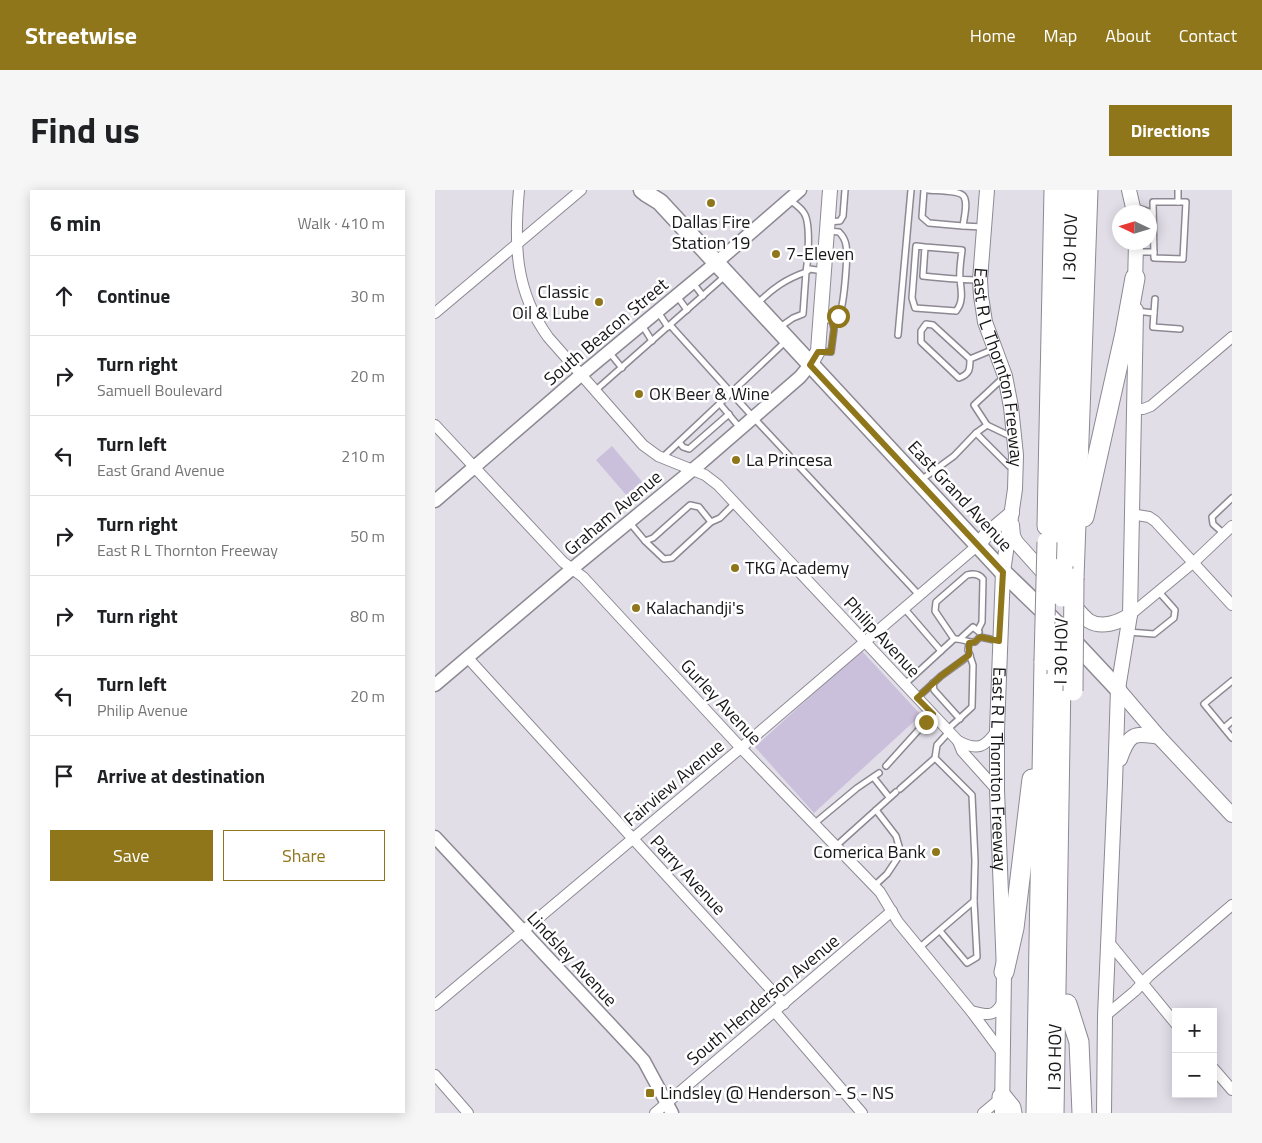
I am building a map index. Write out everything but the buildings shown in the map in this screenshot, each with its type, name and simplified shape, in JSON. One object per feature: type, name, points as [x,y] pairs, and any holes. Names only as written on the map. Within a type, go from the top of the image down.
[{"type":"highway","name":"East R L Thornton Freeway","points":[[1066,1113],[1067,1004],[1059,676],[1047,542],[1070,194]]},
{"type":"highway","name":"East R L Thornton Freeway","points":[[1036,1113],[1043,696],[1059,676],[1065,569],[1075,545],[1070,194]]},
{"type":"highway","name":"I 30 HOV","points":[[1065,569],[1070,194]]},
{"type":"highway","points":[[1075,545],[1088,504],[1135,278]]},
{"type":"highway","name":"I 30 HOV","points":[[1049,1113],[1059,676]]},
{"type":"highway","name":"I 30 HOV","points":[[1053,1113],[1059,676]]},
{"type":"highway","points":[[1004,972],[1013,928],[1043,696]]},
{"type":"highway","points":[[1067,1004],[1079,1042],[1082,1113]]},
{"type":"highway","points":[[1002,1105],[1011,1108],[1012,1113]]},
{"type":"main road","name":"East Grand Avenue","points":[[642,190],[647,194],[658,196],[783,334],[814,358],[919,482],[1003,572],[1058,625],[1159,737],[1231,810]]},
{"type":"main road","points":[[814,358],[831,190]]},
{"type":"main road","name":"East R L Thornton Freeway","points":[[987,190],[983,227],[981,296],[985,322],[1005,376],[1015,438],[1016,468],[1012,514],[1003,572],[997,730],[997,790],[1004,972],[1002,1105]]},
{"type":"main road","points":[[1129,190],[1132,205]]},
{"type":"main road","points":[[1104,1113],[1107,940],[1117,689],[1131,615],[1131,514],[1136,311],[1135,250]]},
{"type":"main road","points":[[1012,514],[1013,536],[1016,542],[1027,556],[1090,621],[1105,624],[1121,621],[1131,615]]},
{"type":"main road","points":[[978,545],[987,534],[1012,514]]},
{"type":"main road","points":[[1115,768],[1130,737],[1135,734],[1159,737]]},
{"type":"street","name":"Philip Avenue","points":[[519,190],[516,245],[522,280],[536,320],[548,337],[643,445],[663,457],[705,475],[718,485],[958,741],[962,751],[997,790]]},
{"type":"street","points":[[435,313],[581,190]]},
{"type":"street","name":"South Beacon Street","points":[[435,501],[677,295],[693,283],[722,268],[800,190]]},
{"type":"street","points":[[1134,409],[1143,409],[1151,406],[1232,337]]},
{"type":"street","name":"Graham Avenue","points":[[435,685],[800,377],[814,358]]},
{"type":"street","name":"Gurley Avenue","points":[[435,425],[563,562],[583,577],[741,748],[874,886],[898,922],[971,1011],[1003,1054]]},
{"type":"street","points":[[1131,514],[1149,517],[1155,521],[1232,605]]},
{"type":"street","points":[[1131,615],[1232,526]]},
{"type":"street","name":"Fairview Avenue","points":[[435,1005],[741,748],[978,545]]},
{"type":"street","name":"Parry Avenue","points":[[467,657],[784,1004]]},
{"type":"street","points":[[958,741],[970,747],[982,746],[991,739],[997,730]]},
{"type":"street","name":"Lindsley Avenue","points":[[435,838],[635,1050],[669,1108]]},
{"type":"street","points":[[1105,1016],[1232,905]]},
{"type":"street","name":"South Henderson Avenue","points":[[655,1113],[669,1108],[784,1004],[892,911]]},
{"type":"street","points":[[1107,940],[1172,1019]]},
{"type":"street","points":[[971,1011],[994,1014],[999,1009],[1003,1000]]},
{"type":"street","points":[[775,1012],[862,1113]]},
{"type":"street","points":[[1217,1073],[1232,1090]]},
{"type":"street","points":[[435,1075],[468,1113]]},
{"type":"street","points":[[983,1113],[1002,1105]]},
{"type":"lane","points":[[827,227],[840,221],[843,216],[845,190]]},
{"type":"lane","points":[[898,335],[911,190]]},
{"type":"lane","points":[[924,190],[922,217],[929,223],[983,227]]},
{"type":"lane","points":[[928,190],[960,193],[964,196],[963,226]]},
{"type":"lane","points":[[1178,190],[1178,202]]},
{"type":"lane","points":[[663,457],[731,393],[783,334],[793,318],[803,314],[808,253],[806,215],[798,205],[790,200]]},
{"type":"lane","points":[[1153,205],[1153,202],[1186,202],[1181,234],[1183,259],[1154,258],[1155,250]]},
{"type":"lane","points":[[825,320],[832,320],[838,316],[843,306],[847,248],[844,238],[839,232],[827,227]]},
{"type":"lane","points":[[916,246],[925,247],[962,250],[960,279],[962,286],[960,305],[956,311],[915,308],[912,298],[916,246]]},
{"type":"lane","points":[[925,247],[923,276],[980,280]]},
{"type":"lane","points":[[595,390],[703,296],[722,268]]},
{"type":"lane","points":[[756,305],[774,288],[789,278],[810,269],[824,271]]},
{"type":"lane","points":[[693,283],[703,296]]},
{"type":"lane","points":[[677,295],[687,310]]},
{"type":"lane","points":[[1155,298],[1153,327],[1180,329]]},
{"type":"lane","points":[[1136,311],[1154,313]]},
{"type":"lane","points":[[657,312],[919,595]]},
{"type":"lane","points":[[814,358],[831,352],[834,329],[832,320]]},
{"type":"lane","points":[[926,324],[933,325],[971,359],[969,372],[959,378],[921,342],[921,331],[926,324]]},
{"type":"lane","points":[[641,325],[652,341]]},
{"type":"lane","points":[[971,359],[995,349]]},
{"type":"lane","points":[[609,352],[622,368]]},
{"type":"lane","points":[[1005,376],[974,405],[987,425],[1015,438]]},
{"type":"lane","points":[[720,404],[740,428]]},
{"type":"lane","points":[[679,442],[689,449],[729,414]]},
{"type":"lane","points":[[919,482],[954,456],[987,425]]},
{"type":"lane","points":[[976,434],[1009,466],[1016,468]]},
{"type":"lane","points":[[1223,533],[1213,524],[1212,517],[1232,498]]},
{"type":"lane","points":[[629,522],[645,541],[665,559],[672,558],[735,503]]},
{"type":"lane","points":[[645,541],[653,538],[690,505],[699,507],[711,522]]},
{"type":"lane","points":[[955,639],[935,611],[936,602],[967,575],[971,574],[980,576],[983,580],[982,622],[978,630],[980,637]]},
{"type":"lane","points":[[1127,632],[1154,634],[1174,618],[1175,610],[1173,606],[1158,591]]},
{"type":"lane","points":[[904,608],[941,651]]},
{"type":"lane","points":[[904,684],[955,639],[961,638],[973,627],[978,630]]},
{"type":"lane","points":[[980,637],[999,641]]},
{"type":"lane","points":[[961,638],[969,643],[975,642],[980,637]]},
{"type":"lane","points":[[836,846],[935,758],[937,745],[972,707],[973,665],[969,655],[969,643]]},
{"type":"lane","points":[[917,698],[969,655]]},
{"type":"lane","points":[[1232,681],[1204,704],[1232,738]]},
{"type":"lane","points":[[933,683],[934,690],[960,719]]},
{"type":"lane","points":[[886,766],[933,714]]},
{"type":"lane","points":[[1224,728],[1232,721]]},
{"type":"lane","points":[[935,758],[972,795],[977,957],[967,963],[939,931]]},
{"type":"lane","points":[[815,823],[857,788],[879,773]]},
{"type":"lane","points":[[874,778],[889,797]]},
{"type":"lane","points":[[874,886],[887,874],[901,852],[896,836],[876,810]]},
{"type":"lane","points":[[919,948],[974,901]]},
{"type":"shaded area","points":[[612,446],[650,491],[634,504],[596,460]]},
{"type":"shaded area","points":[[861,650],[921,715],[814,813],[755,747]]},
{"type":"place","name":"Dallas Fire Station 19","points":[[711,203]]},
{"type":"place","name":"7-Eleven","points":[[776,254]]},
{"type":"place","name":"Classic Oil & Lube","points":[[599,302]]},
{"type":"place","name":"OK Beer & Wine","points":[[639,394]]},
{"type":"place","name":"La Princesa","points":[[736,460]]},
{"type":"place","name":"TKG Academy","points":[[735,568]]},
{"type":"place","name":"Kalachandji's","points":[[636,608]]},
{"type":"place","name":"Comerica Bank","points":[[936,852]]},
{"type":"place","name":"Lindsley @ Henderson - S - NS","points":[[650,1093]]},
{"type":"route","points":[[838,316],[832,320],[834,329],[831,352],[818,352],[810,365],[1003,572],[999,641],[980,637],[975,642],[969,643],[969,655],[941,676],[917,698],[933,714],[926,722]]}]
